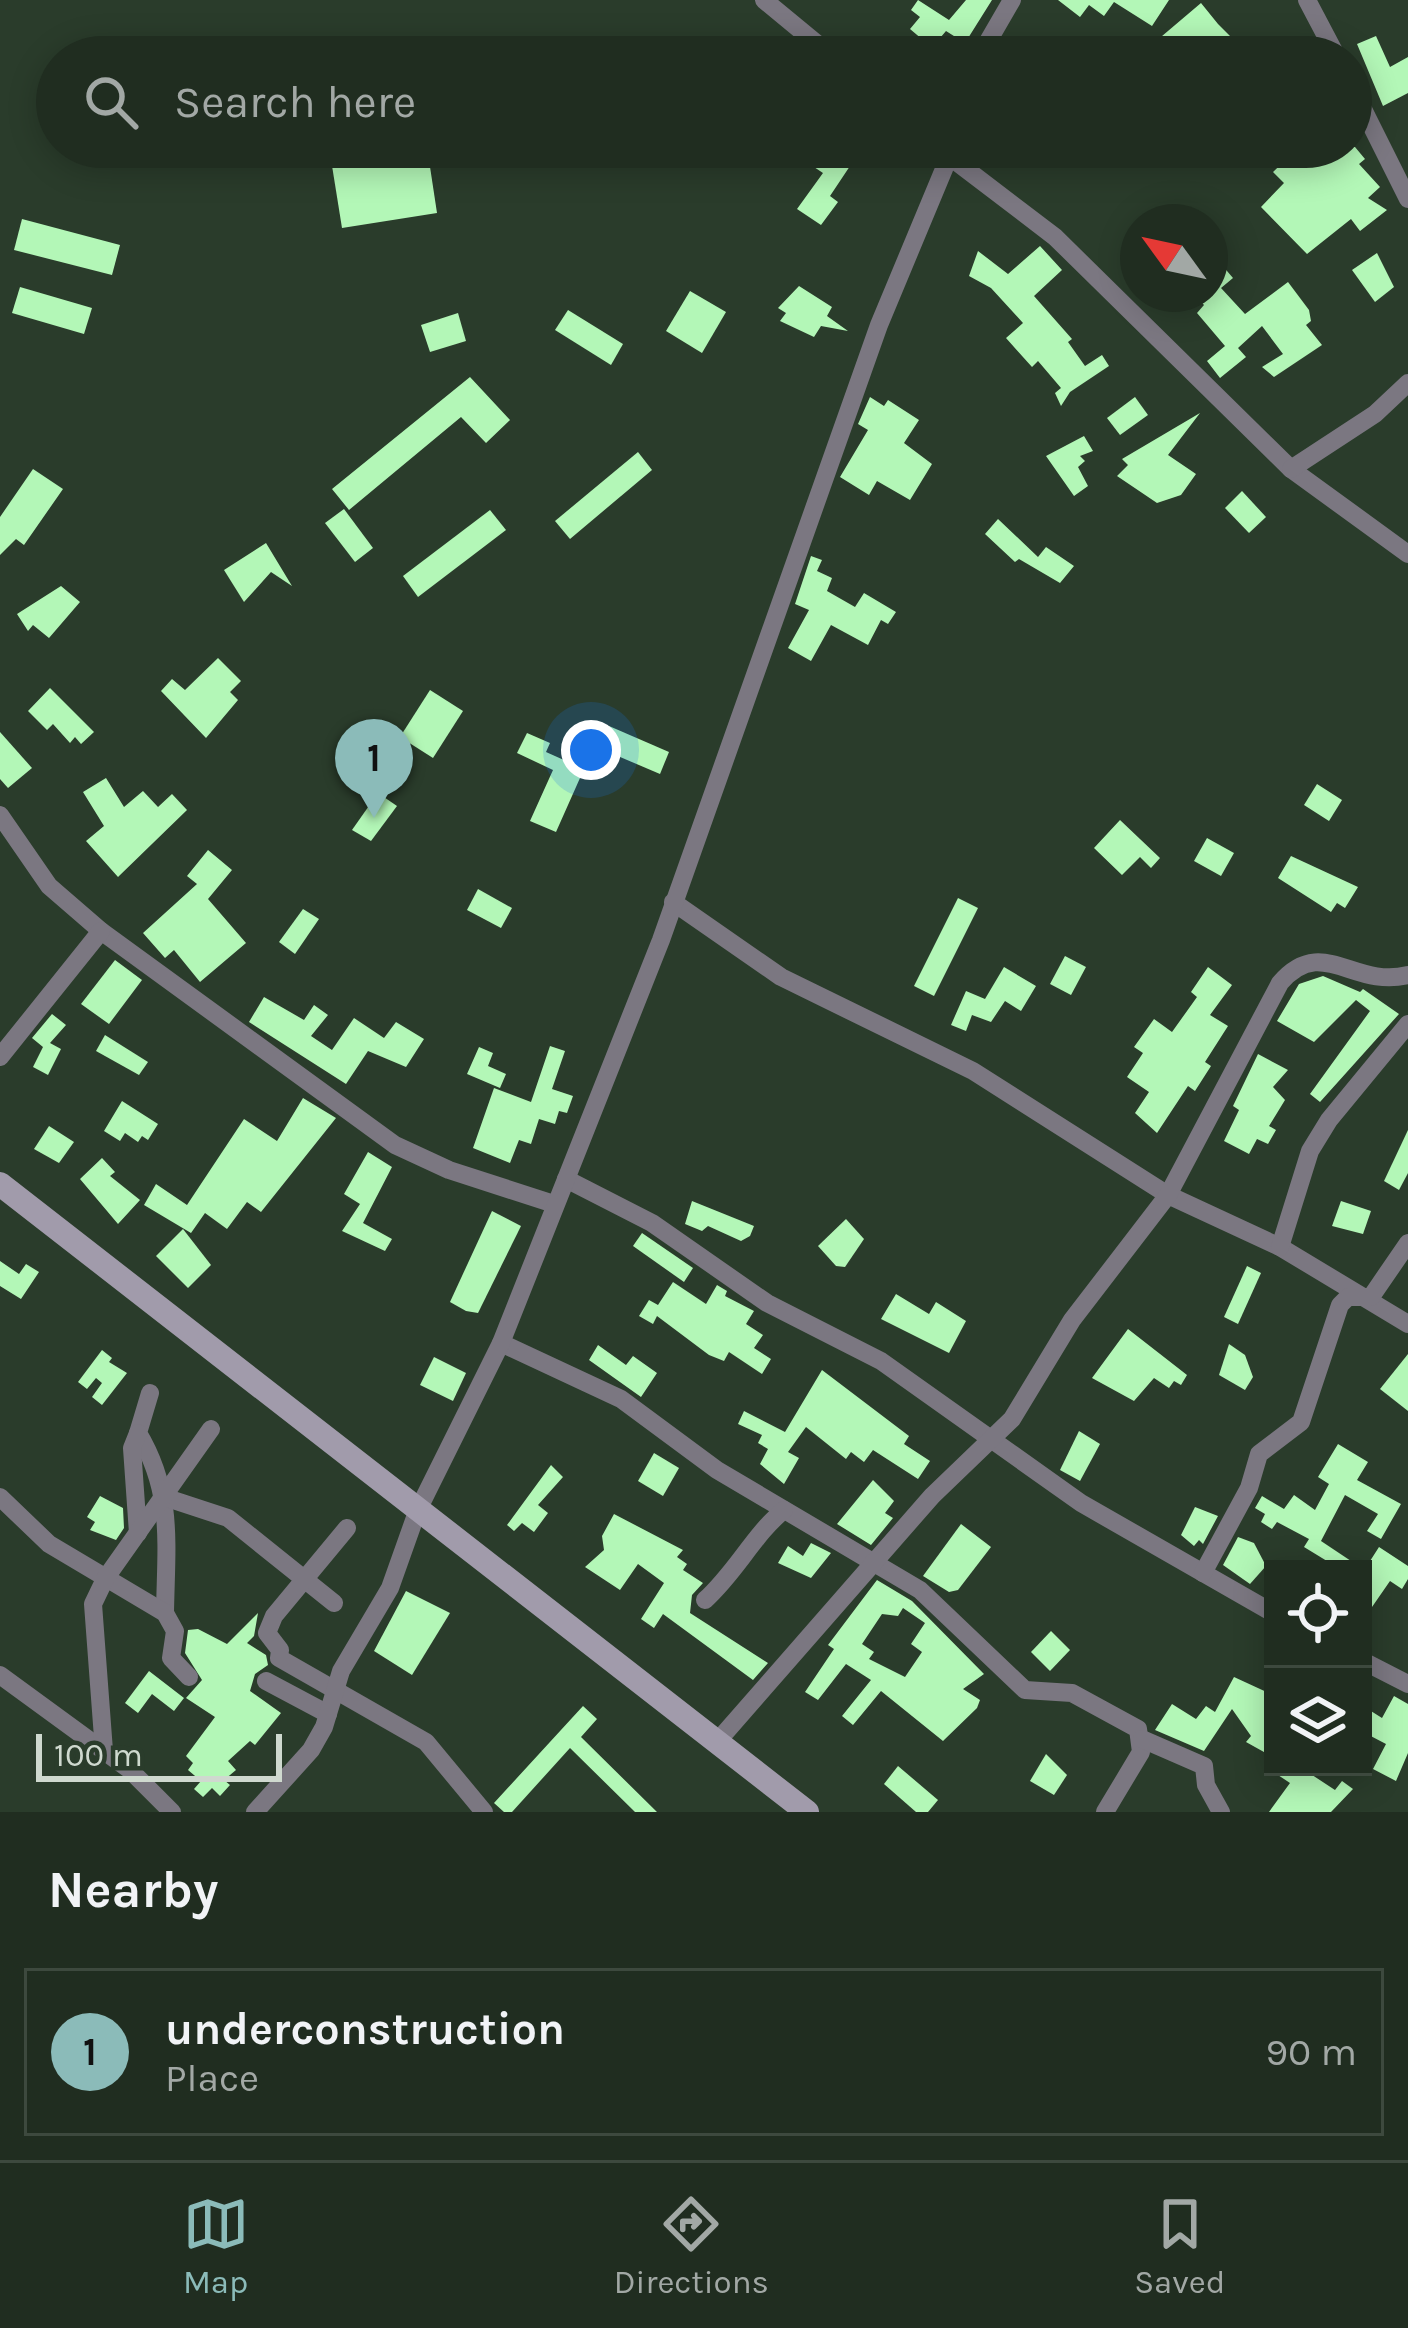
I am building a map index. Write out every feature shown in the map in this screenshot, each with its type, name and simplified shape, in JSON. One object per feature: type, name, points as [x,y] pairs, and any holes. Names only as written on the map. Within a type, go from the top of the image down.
[{"type":"main road","points":[[0,1184],[807,1812]]},
{"type":"street","points":[[764,0],[808,36]]},
{"type":"street","points":[[991,36],[1012,0]]},
{"type":"street","points":[[1307,0],[1326,36]]},
{"type":"street","points":[[1372,124],[1405,185]]},
{"type":"street","points":[[255,1812],[311,1750],[334,1692],[390,1588],[417,1513],[501,1343],[673,902],[937,168]]},
{"type":"street","points":[[964,168],[1055,237],[1291,469],[1408,554]]},
{"type":"street","points":[[1291,469],[1375,414],[1408,383]]},
{"type":"street","points":[[0,815],[49,886],[101,931],[394,1145],[449,1170],[554,1204]]},
{"type":"street","points":[[673,902],[781,977],[973,1071],[1168,1195],[1280,1247],[1371,1297],[1408,1324]]},
{"type":"street","points":[[0,1057],[101,931]]},
{"type":"street","points":[[716,1743],[876,1562],[1012,1419],[1072,1320],[1168,1195],[1280,983],[1294,967],[1321,959],[1408,991]]},
{"type":"street","points":[[1388,980],[1408,974]]},
{"type":"street","points":[[1280,1247],[1310,1151],[1329,1120],[1408,1024]]},
{"type":"street","points":[[566,1179],[652,1223],[767,1303],[881,1361],[1081,1503],[1264,1608]]},
{"type":"street","points":[[1371,1297],[1408,1243]]},
{"type":"street","points":[[1203,1573],[1249,1488],[1259,1454],[1301,1422],[1340,1305],[1348,1297],[1371,1297]]},
{"type":"street","points":[[501,1343],[622,1399],[669,1439],[920,1590],[1025,1690],[1072,1694],[1119,1716],[1142,1739],[1204,1766],[1206,1785],[1221,1812]]},
{"type":"street","points":[[138,1532],[132,1448],[150,1394]]},
{"type":"street","points":[[104,1751],[93,1604],[105,1579],[211,1429]]},
{"type":"street","points":[[138,1433],[159,1468],[164,1497],[165,1613],[175,1630],[171,1658],[189,1677]]},
{"type":"street","points":[[0,1497],[49,1544],[165,1613]]},
{"type":"street","points":[[164,1497],[228,1518],[334,1604]]},
{"type":"street","points":[[705,1600],[735,1573],[767,1523],[784,1510]]},
{"type":"street","points":[[347,1528],[267,1633],[280,1650],[279,1658],[426,1742],[484,1812]]},
{"type":"street","points":[[1372,1666],[1408,1684]]},
{"type":"street","points":[[0,1675],[104,1751],[172,1812]]},
{"type":"street","points":[[266,1681],[328,1714]]},
{"type":"street","points":[[1105,1812],[1141,1752],[1142,1739]]},
{"type":"building","points":[[918,0],[949,20],[966,0],[992,0],[969,36],[946,31],[942,36],[918,36],[910,29],[920,17],[911,10]]},
{"type":"building","points":[[1058,0],[1169,0],[1152,26],[1114,2],[1104,16],[1089,5],[1080,17]]},
{"type":"building","points":[[1201,3],[1230,36],[1162,36]]},
{"type":"building","points":[[1376,36],[1390,67],[1408,57],[1408,93],[1383,106],[1372,80],[1372,38]]},
{"type":"building","points":[[332,168],[430,168],[437,213],[342,228]]},
{"type":"building","points":[[816,168],[849,168],[830,196],[838,202],[821,225],[797,209],[823,173]]},
{"type":"building","points":[[1277,168],[1363,168],[1380,187],[1368,198],[1387,210],[1360,231],[1351,219],[1307,254],[1261,207],[1284,183],[1273,172]]},
{"type":"building","points":[[22,219],[120,245],[112,275],[14,250]]},
{"type":"building","points":[[1040,246],[1062,270],[1034,296],[1072,339],[1068,342],[1085,366],[1102,355],[1109,366],[1070,392],[1061,406],[1055,393],[1061,388],[1038,361],[1032,367],[1006,338],[1023,323],[991,288],[969,276],[978,251],[1008,274]]},
{"type":"building","points":[[1377,253],[1394,287],[1375,302],[1352,270]]},
{"type":"building","points":[[1288,282],[1309,310],[1311,321],[1306,325],[1322,345],[1274,377],[1262,367],[1283,354],[1262,326],[1238,348],[1246,357],[1220,378],[1207,361],[1225,346],[1197,313],[1228,312],[1228,296],[1245,314]]},
{"type":"building","points":[[799,286],[832,307],[827,316],[848,331],[821,326],[814,337],[780,321],[786,313],[778,308]]},
{"type":"building","points":[[20,287],[92,308],[84,334],[12,313]]},
{"type":"building","points":[[690,291],[726,312],[702,353],[666,331]]},
{"type":"building","points":[[568,310],[623,344],[611,365],[555,330]]},
{"type":"building","points":[[458,313],[466,341],[430,352],[421,325]]},
{"type":"building","points":[[470,377],[510,420],[486,443],[461,417],[349,510],[332,489]]},
{"type":"building","points":[[870,397],[884,406],[888,400],[919,420],[904,443],[932,464],[910,500],[877,481],[869,495],[840,477],[868,430],[858,424]]},
{"type":"building","points":[[1135,397],[1148,415],[1120,435],[1107,418]]},
{"type":"building","points":[[1200,413],[1168,455],[1196,474],[1181,495],[1157,503],[1117,476],[1128,465],[1122,459]]},
{"type":"building","points":[[1084,436],[1093,451],[1080,456],[1085,461],[1078,467],[1088,486],[1074,496],[1046,456]]},
{"type":"building","points":[[638,452],[652,470],[570,539],[555,521]]},
{"type":"building","points":[[33,469],[63,489],[24,545],[16,539],[0,555],[0,517]]},
{"type":"building","points":[[1242,491],[1266,517],[1249,533],[1225,508]]},
{"type":"building","points":[[344,509],[373,548],[355,562],[325,523]]},
{"type":"building","points":[[490,510],[506,530],[418,597],[403,576]]},
{"type":"building","points":[[998,519],[1038,557],[1046,547],[1074,566],[1060,583],[1019,559],[1015,562],[985,534]]},
{"type":"building","points":[[266,543],[292,586],[271,572],[244,602],[224,570]]},
{"type":"building","points":[[811,556],[822,560],[817,571],[832,578],[827,591],[855,607],[864,593],[896,612],[888,624],[881,620],[868,645],[831,625],[811,661],[788,648],[809,610],[795,604]]},
{"type":"building","points":[[61,586],[80,602],[49,638],[33,625],[28,631],[17,614]]},
{"type":"building","points":[[218,658],[241,681],[230,692],[238,700],[206,738],[161,691],[172,679],[185,690]]},
{"type":"building","points":[[50,688],[94,732],[81,744],[75,737],[70,743],[53,724],[47,730],[28,711]]},
{"type":"building","points":[[430,690],[463,711],[433,758],[400,737]]},
{"type":"building","points":[[609,726],[669,752],[660,774],[599,748]]},
{"type":"building","points":[[0,732],[32,768],[8,788],[0,779]]},
{"type":"building","points":[[527,733],[550,743],[546,752],[584,769],[556,832],[530,821],[553,770],[517,753]]},
{"type":"building","points":[[106,778],[124,807],[143,791],[158,807],[172,794],[187,810],[118,877],[86,841],[104,826],[83,792]]},
{"type":"building","points":[[1317,784],[1342,800],[1329,821],[1304,805]]},
{"type":"building","points":[[378,793],[397,806],[371,841],[352,830]]},
{"type":"building","points":[[1120,820],[1160,858],[1151,868],[1140,857],[1122,875],[1094,848]]},
{"type":"building","points":[[1207,838],[1234,853],[1221,876],[1194,861]]},
{"type":"building","points":[[208,850],[232,870],[208,899],[246,943],[200,982],[174,950],[165,958],[143,933],[197,884],[187,876]]},
{"type":"building","points":[[1291,856],[1358,887],[1345,908],[1337,903],[1331,912],[1278,878]]},
{"type":"building","points":[[478,889],[512,908],[501,928],[467,910]]},
{"type":"building","points":[[958,898],[978,908],[934,996],[914,986]]},
{"type":"building","points":[[303,909],[319,919],[295,954],[279,942]]},
{"type":"building","points":[[1065,956],[1086,967],[1071,995],[1050,984]]},
{"type":"building","points":[[115,960],[142,980],[109,1024],[81,1004]]},
{"type":"building","points":[[1004,967],[1036,986],[1021,1011],[1005,1001],[991,1022],[972,1015],[966,1031],[951,1025],[966,991],[985,999]]},
{"type":"building","points":[[1208,967],[1232,985],[1210,1015],[1228,1026],[1205,1062],[1211,1066],[1195,1091],[1188,1086],[1157,1133],[1135,1113],[1149,1092],[1127,1077],[1143,1053],[1134,1047],[1154,1019],[1172,1032],[1197,997],[1191,992]]},
{"type":"building","points":[[1323,976],[1360,992],[1363,989],[1399,1014],[1320,1102],[1310,1094],[1370,1011],[1356,1000],[1314,1042],[1277,1021],[1299,984]]},
{"type":"building","points":[[264,997],[304,1020],[314,1005],[328,1015],[311,1036],[332,1050],[354,1018],[384,1038],[396,1022],[424,1039],[406,1067],[368,1051],[346,1084],[249,1022]]},
{"type":"building","points":[[52,1014],[66,1025],[50,1043],[61,1049],[48,1075],[33,1067],[43,1047],[32,1038]]},
{"type":"building","points":[[105,1035],[148,1062],[139,1075],[96,1051]]},
{"type":"building","points":[[550,1046],[565,1051],[552,1089],[573,1096],[567,1113],[559,1111],[555,1124],[539,1119],[531,1144],[519,1140],[510,1163],[473,1148],[494,1088],[531,1102]]},
{"type":"building","points":[[479,1047],[493,1053],[488,1066],[506,1074],[500,1088],[467,1074]]},
{"type":"building","points":[[1258,1054],[1288,1070],[1273,1087],[1285,1100],[1269,1126],[1276,1130],[1268,1144],[1257,1139],[1249,1154],[1224,1141],[1239,1110],[1233,1106]]},
{"type":"building","points":[[303,1098],[336,1118],[261,1212],[247,1202],[227,1229],[205,1213],[191,1233],[144,1205],[156,1184],[187,1205],[244,1119],[277,1141]]},
{"type":"building","points":[[122,1101],[158,1124],[148,1140],[142,1136],[138,1142],[125,1133],[120,1141],[104,1131]]},
{"type":"building","points":[[49,1126],[74,1142],[59,1163],[34,1149]]},
{"type":"building","points":[[1408,1130],[1408,1173],[1399,1190],[1384,1181]]},
{"type":"building","points":[[368,1152],[392,1167],[363,1223],[392,1239],[385,1251],[342,1231],[360,1204],[344,1194]]},
{"type":"building","points":[[102,1158],[115,1172],[110,1176],[140,1200],[118,1224],[80,1179]]},
{"type":"building","points":[[692,1201],[754,1226],[750,1236],[741,1241],[708,1226],[702,1231],[685,1224]]},
{"type":"building","points":[[1341,1201],[1371,1211],[1363,1234],[1332,1226]]},
{"type":"building","points":[[492,1211],[521,1226],[478,1313],[466,1311],[450,1302]]},
{"type":"building","points":[[846,1219],[864,1239],[845,1267],[836,1266],[818,1246]]},
{"type":"building","points":[[183,1229],[211,1265],[188,1288],[156,1256]]},
{"type":"building","points":[[642,1233],[693,1268],[684,1282],[633,1246]]},
{"type":"building","points":[[0,1261],[19,1274],[26,1264],[39,1272],[21,1299],[0,1286]]},
{"type":"building","points":[[1247,1266],[1261,1273],[1238,1324],[1224,1317]]},
{"type":"building","points":[[673,1282],[706,1304],[717,1285],[727,1291],[725,1296],[754,1311],[746,1324],[763,1335],[754,1348],[771,1359],[762,1374],[729,1352],[724,1361],[709,1355],[657,1316],[653,1324],[639,1316],[649,1300],[658,1305]]},
{"type":"building","points":[[896,1294],[929,1314],[936,1302],[966,1321],[949,1353],[881,1319]]},
{"type":"building","points":[[1128,1329],[1187,1375],[1181,1385],[1174,1381],[1169,1388],[1154,1378],[1134,1401],[1092,1378]]},
{"type":"building","points":[[1229,1344],[1245,1355],[1253,1377],[1245,1390],[1219,1375]]},
{"type":"building","points":[[598,1345],[626,1365],[633,1356],[657,1373],[641,1397],[589,1360]]},
{"type":"building","points":[[102,1350],[112,1358],[109,1362],[127,1373],[102,1405],[92,1397],[102,1383],[96,1378],[87,1389],[78,1382]]},
{"type":"building","points":[[1408,1354],[1408,1411],[1380,1389]]},
{"type":"building","points":[[434,1357],[466,1373],[453,1401],[420,1385]]},
{"type":"building","points":[[822,1370],[909,1436],[904,1444],[930,1461],[918,1479],[873,1450],[864,1462],[851,1452],[846,1459],[806,1427],[788,1452],[799,1458],[784,1484],[760,1464],[768,1449],[758,1443],[762,1435],[738,1424],[744,1411],[785,1432]]},
{"type":"building","points":[[1079,1431],[1100,1444],[1080,1481],[1060,1470]]},
{"type":"building","points":[[1338,1444],[1368,1462],[1357,1480],[1401,1504],[1381,1539],[1367,1531],[1378,1514],[1345,1495],[1321,1541],[1350,1560],[1325,1560],[1304,1547],[1309,1539],[1277,1522],[1272,1529],[1261,1522],[1265,1514],[1255,1508],[1262,1496],[1284,1509],[1294,1495],[1315,1510],[1329,1484],[1318,1477]]},
{"type":"building","points":[[654,1453],[679,1468],[663,1496],[638,1481]]},
{"type":"building","points":[[551,1465],[563,1477],[538,1505],[548,1513],[534,1532],[522,1523],[514,1531],[507,1525]]},
{"type":"building","points":[[873,1480],[894,1501],[885,1513],[893,1518],[871,1545],[837,1524]]},
{"type":"building","points":[[100,1496],[123,1508],[124,1528],[116,1540],[90,1530],[95,1522],[87,1517]]},
{"type":"building","points":[[1195,1507],[1218,1516],[1203,1544],[1199,1540],[1194,1546],[1181,1535]]},
{"type":"building","points":[[614,1514],[683,1550],[677,1557],[687,1564],[683,1570],[703,1583],[692,1595],[690,1613],[768,1663],[753,1680],[663,1614],[654,1628],[641,1619],[664,1583],[638,1564],[620,1590],[585,1567],[604,1550],[602,1536]]},
{"type":"building","points":[[961,1524],[991,1547],[958,1590],[949,1592],[923,1576]]},
{"type":"building","points":[[1238,1537],[1254,1543],[1264,1568],[1250,1584],[1223,1565]]},
{"type":"building","points":[[811,1543],[831,1553],[811,1578],[778,1563],[788,1546],[803,1556]]},
{"type":"building","points":[[1379,1547],[1408,1566],[1402,1589],[1390,1581],[1372,1607],[1372,1560]]},
{"type":"building","points":[[877,1580],[912,1601],[984,1674],[963,1689],[980,1700],[977,1708],[943,1741],[881,1691],[853,1725],[842,1716],[871,1680],[846,1664],[818,1700],[805,1692],[834,1649],[828,1645]],"holes":[[[903,1608],[925,1623],[911,1644],[922,1652],[905,1677],[869,1659],[874,1652],[862,1644],[882,1614],[898,1616]]]},
{"type":"building","points":[[406,1591],[450,1613],[412,1675],[374,1651]]},
{"type":"building","points":[[258,1613],[254,1636],[247,1643],[266,1655],[268,1665],[255,1674],[250,1691],[281,1713],[255,1745],[250,1741],[228,1761],[236,1770],[224,1780],[230,1785],[220,1796],[212,1788],[203,1797],[194,1789],[201,1781],[188,1770],[193,1763],[186,1756],[215,1717],[186,1698],[202,1680],[185,1653],[188,1630],[198,1629],[227,1644]]},
{"type":"building","points":[[1051,1631],[1070,1650],[1050,1671],[1031,1652]]},
{"type":"building","points":[[149,1671],[184,1698],[174,1711],[152,1694],[138,1713],[125,1703]]},
{"type":"building","points":[[1234,1677],[1264,1691],[1264,1752],[1246,1742],[1251,1736],[1232,1709],[1204,1751],[1155,1730],[1172,1704],[1196,1719],[1206,1706],[1215,1712]]},
{"type":"building","points":[[1394,1696],[1408,1704],[1408,1753],[1396,1781],[1373,1769],[1386,1744],[1372,1737],[1372,1712],[1382,1718]]},
{"type":"building","points":[[583,1706],[597,1719],[581,1737],[657,1812],[635,1812],[570,1748],[512,1812],[504,1812],[494,1803]]},
{"type":"building","points":[[1046,1754],[1067,1775],[1054,1795],[1030,1781]]},
{"type":"building","points":[[898,1766],[938,1800],[928,1812],[916,1812],[884,1784]]},
{"type":"building","points":[[1280,1776],[1314,1776],[1335,1790],[1342,1781],[1353,1789],[1331,1812],[1269,1812],[1290,1783]]},
{"type":"place","name":"underconstruction","points":[[374,818]]}]
